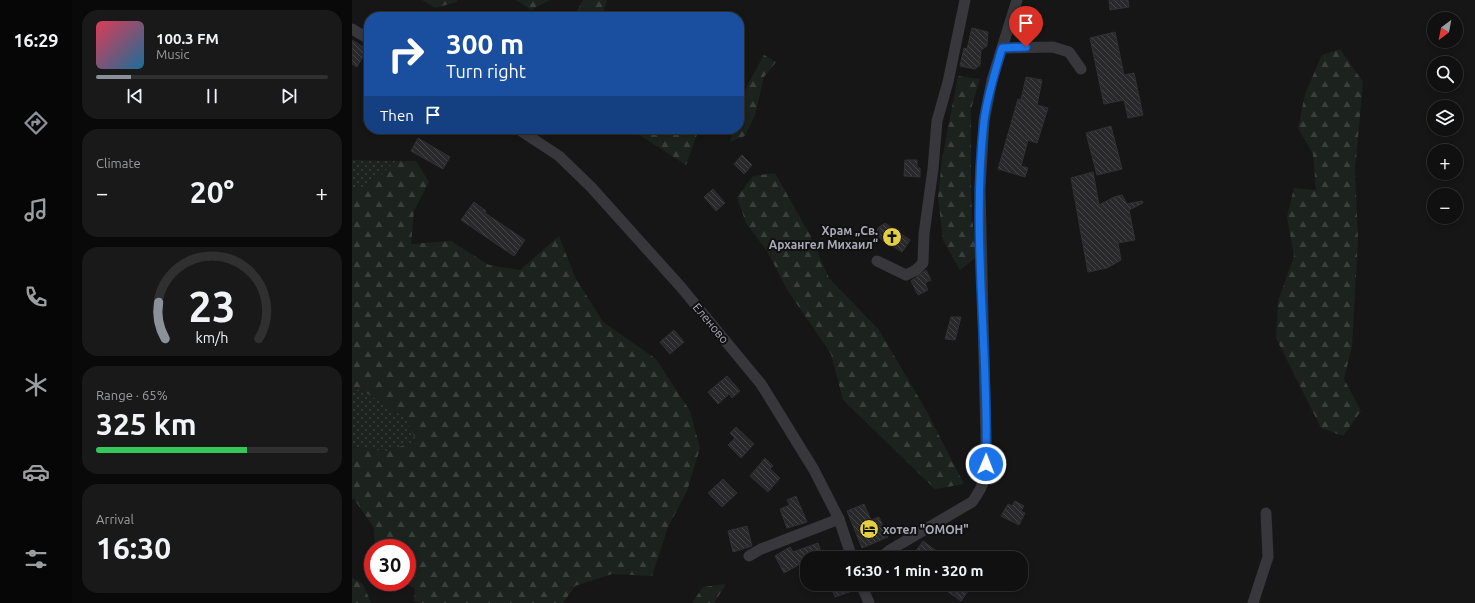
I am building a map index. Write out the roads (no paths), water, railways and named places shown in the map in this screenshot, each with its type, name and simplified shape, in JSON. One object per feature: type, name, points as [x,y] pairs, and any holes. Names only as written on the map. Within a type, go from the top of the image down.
[{"type":"street","points":[[877,261],[906,275],[916,270],[922,262],[938,121],[948,82],[965,0]]},
{"type":"street","points":[[889,551],[972,502],[982,490],[986,476],[980,189],[984,121],[992,80],[1017,0]]},
{"type":"street","points":[[352,29],[364,36]]},
{"type":"street","points":[[1002,48],[1052,47],[1069,52],[1081,69]]},
{"type":"street","name":"Еленово","points":[[526,134],[559,156],[591,187],[680,286],[761,384],[814,470],[839,519],[850,551]]},
{"type":"street","points":[[1253,603],[1268,557],[1266,513]]},
{"type":"street","points":[[749,556],[839,519]]},
{"type":"street","points":[[864,591],[869,603]]},
{"type":"place","name":"Храм „Св. Архангел Михаил“","points":[[892,237]]},
{"type":"place","name":"хотел \"ОМОН\"","points":[[869,529]]}]
